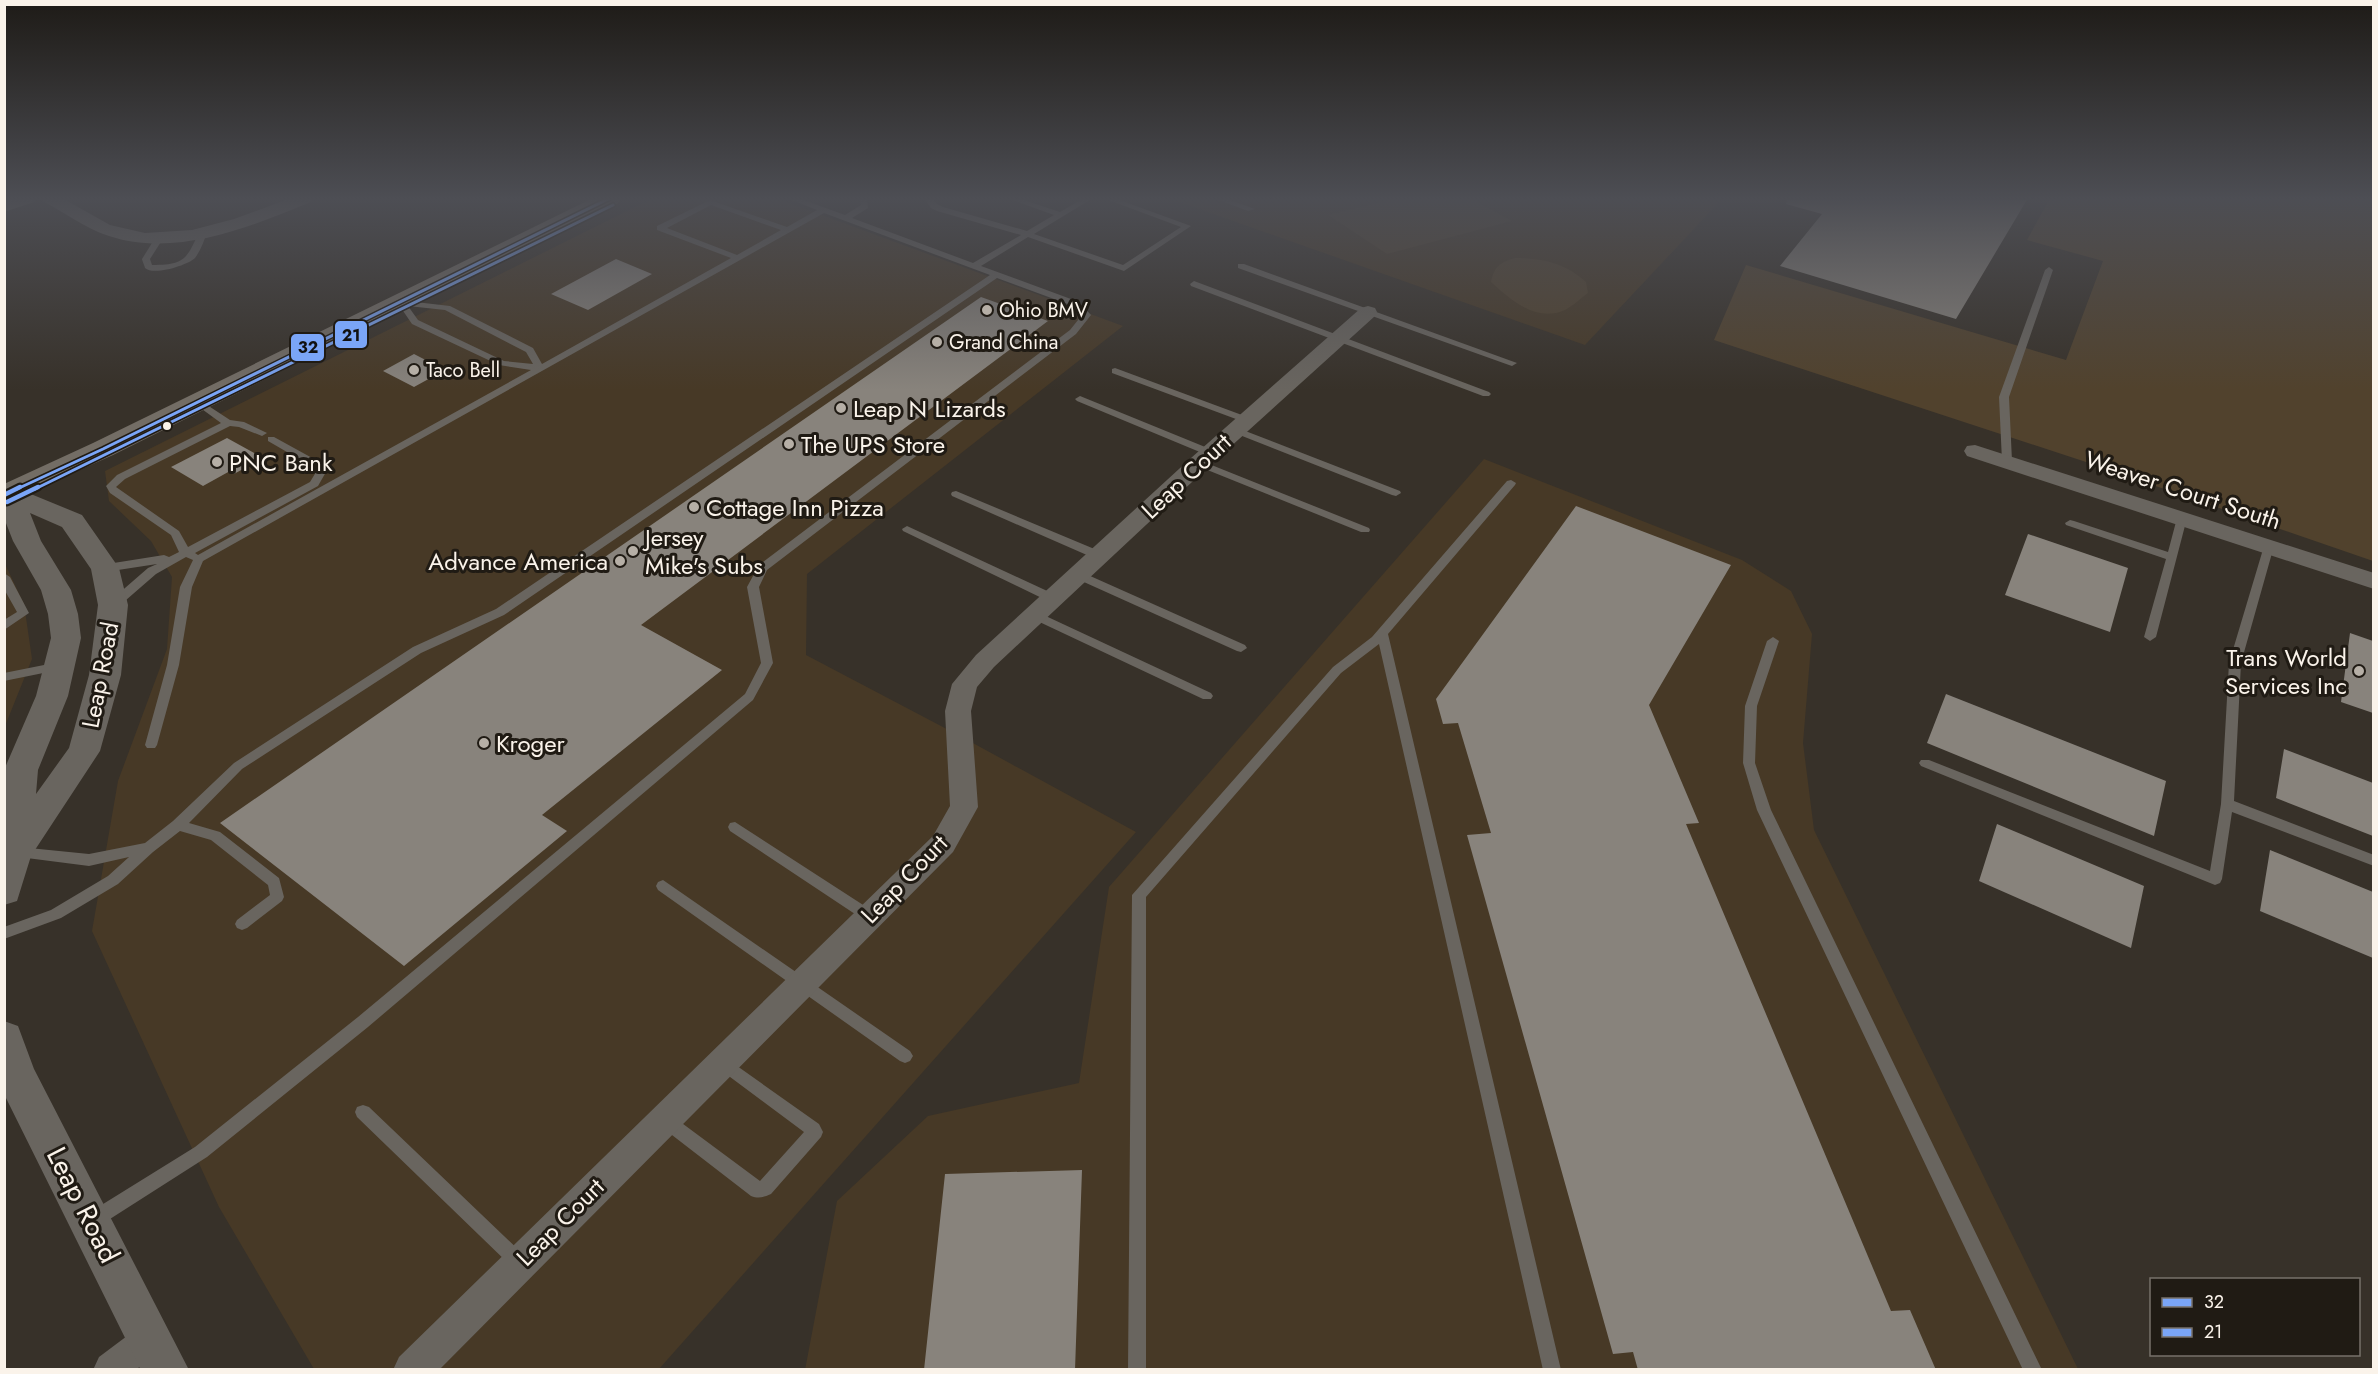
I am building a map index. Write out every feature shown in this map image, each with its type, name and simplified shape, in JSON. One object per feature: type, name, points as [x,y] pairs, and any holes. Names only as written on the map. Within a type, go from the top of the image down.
[{"type":"main road","points":[[6,493],[198,402],[481,262]]},
{"type":"street","name":"Leap Court","points":[[411,1370],[943,844],[964,807],[958,711],[965,684],[985,661],[1241,425],[1368,312]]},
{"type":"street","name":"Weaver Court South","points":[[1975,451],[2373,580]]},
{"type":"street","name":"Leap Road","points":[[4,890],[15,852],[84,751],[105,675],[113,605],[105,568],[72,521],[6,493]]},
{"type":"street","name":"Leap Road","points":[[6,493],[27,541],[56,590],[63,614],[66,638],[52,696],[21,770],[11,814],[15,852]]},
{"type":"street","name":"Leap Road","points":[[4,1039],[16,1075],[159,1355]]},
{"type":"street","points":[[112,1370],[159,1355]]},
{"type":"lane","points":[[147,262],[149,267],[167,268],[188,262]]},
{"type":"lane","points":[[151,745],[173,665],[186,587],[199,559],[731,262]]},
{"type":"lane","points":[[91,1221],[201,1152],[363,1022],[750,697],[767,663],[753,587],[763,568],[1072,332],[1087,315],[1076,304],[964,262]]},
{"type":"lane","points":[[974,266],[981,262]]},
{"type":"lane","points":[[1108,262],[1124,268],[1133,262]]},
{"type":"lane","points":[[1241,266],[1512,363]]},
{"type":"lane","points":[[2007,461],[2004,397],[2049,270]]},
{"type":"lane","points":[[4,933],[56,914],[113,880],[148,848],[178,825],[238,766],[417,650],[509,606],[997,274]]},
{"type":"lane","points":[[1194,284],[1486,394]]},
{"type":"lane","points":[[401,302],[415,322],[502,363],[538,368]]},
{"type":"lane","points":[[401,302],[447,308],[530,350],[538,368]]},
{"type":"lane","points":[[1115,371],[1396,493]]},
{"type":"lane","points":[[1080,399],[1365,530]]},
{"type":"lane","points":[[113,605],[152,571],[314,484],[321,472],[310,461],[267,436],[241,424],[228,423],[198,402]]},
{"type":"lane","points":[[199,559],[185,552],[175,533],[114,491],[111,486],[121,477],[228,423]]},
{"type":"lane","points":[[1137,1370],[1139,895],[1337,670],[1376,640],[1511,483]]},
{"type":"lane","points":[[956,494],[1100,556]]},
{"type":"lane","points":[[2150,637],[2182,518]]},
{"type":"lane","points":[[2070,523],[2172,557]]},
{"type":"lane","points":[[907,529],[1207,696]]},
{"type":"lane","points":[[1925,762],[2215,879],[2227,804],[2235,663],[2269,546]]},
{"type":"lane","points":[[105,568],[155,562],[185,552]]},
{"type":"lane","points":[[1079,575],[1241,648]]},
{"type":"lane","points":[[4,577],[23,613],[4,626]]},
{"type":"lane","points":[[1382,633],[1552,1370]]},
{"type":"lane","points":[[1773,641],[1751,706],[1749,763],[1764,810],[2033,1370]]},
{"type":"lane","points":[[4,677],[59,666]]},
{"type":"lane","points":[[2227,804],[2373,861]]},
{"type":"lane","points":[[178,825],[215,836],[274,882],[278,897],[242,924]]},
{"type":"lane","points":[[735,827],[869,916]]},
{"type":"lane","points":[[15,852],[89,860],[148,848]]},
{"type":"lane","points":[[663,886],[905,1056]]},
{"type":"lane","points":[[664,1119],[758,1190],[765,1188],[815,1132],[722,1062]]},
{"type":"lane","points":[[363,1112],[520,1262]]},
{"type":"shaded area","points":[[524,262],[950,262],[1123,326],[807,574],[806,655],[1136,832],[659,1369],[314,1369],[219,1207],[92,931],[118,781],[167,649],[172,577],[151,541],[109,501],[105,471]]},
{"type":"shaded area","points":[[1350,262],[1663,262],[1585,345]]},
{"type":"shaded area","points":[[1503,262],[1553,263],[1570,270],[1586,282],[1588,293],[1565,310],[1544,314],[1534,312],[1507,296],[1491,282],[1498,266]]},
{"type":"shaded area","points":[[2103,262],[2373,262],[2373,561],[2086,462],[1714,340],[1746,265],[2066,360]]},
{"type":"shaded area","points":[[1484,459],[1742,560],[1791,591],[1812,634],[1803,743],[1814,830],[2078,1369],[805,1370],[837,1201],[928,1116],[1079,1083],[1109,887]]},
{"type":"shaded area","points":[[5,564],[24,604],[32,659],[5,726]]},
{"type":"building","points":[[610,262],[623,262],[652,274],[588,310],[551,294]]},
{"type":"building","points":[[1783,262],[1990,262],[1956,319],[1780,266]]},
{"type":"building","name":"Kroger","points":[[981,297],[1048,321],[641,625],[722,670],[542,815],[567,831],[404,966],[220,823]]},
{"type":"building","name":"Taco Bell","points":[[414,354],[445,370],[414,387],[383,371]]},
{"type":"building","name":"PNC Bank","points":[[227,438],[263,458],[234,474],[230,471],[203,486],[171,467]]},
{"type":"building","points":[[1576,506],[1731,565],[1649,705],[1699,823],[1686,824],[1891,1311],[1910,1310],[1936,1370],[1638,1370],[1633,1352],[1613,1354],[1467,835],[1491,833],[1458,723],[1443,724],[1436,699]]},
{"type":"building","points":[[2028,534],[2128,568],[2110,632],[2005,595]]},
{"type":"building","name":"Trans World Services Inc","points":[[2350,633],[2373,641],[2373,713],[2341,702]]},
{"type":"building","points":[[1946,694],[2166,781],[2154,836],[1927,743]]},
{"type":"building","points":[[2284,749],[2373,783],[2373,836],[2276,798]]},
{"type":"building","points":[[1997,824],[2144,886],[2131,948],[1979,881]]},
{"type":"building","points":[[2270,850],[2373,892],[2373,958],[2260,911]]},
{"type":"building","points":[[1082,1170],[1075,1370],[924,1370],[945,1174]]},
{"type":"transit line","name":"32","points":[[4,495],[103,449],[480,262]]},
{"type":"transit line","name":"21","points":[[7,502],[106,456],[498,262]]},
{"type":"place","name":"Ohio BMV","points":[[987,310]]},
{"type":"place","name":"Grand China","points":[[937,342]]},
{"type":"place","name":"Taco Bell","points":[[414,370]]},
{"type":"place","name":"Leap N Lizards","points":[[841,408]]},
{"type":"place","name":"The UPS Store","points":[[789,444]]},
{"type":"place","name":"PNC Bank","points":[[217,462]]},
{"type":"place","name":"Cottage Inn Pizza","points":[[694,507]]},
{"type":"place","name":"Jersey Mike's Subs","points":[[633,551]]},
{"type":"place","name":"Advance America","points":[[620,561]]},
{"type":"place","name":"Trans World Services Inc","points":[[2359,671]]},
{"type":"place","name":"Kroger","points":[[484,743]]}]
